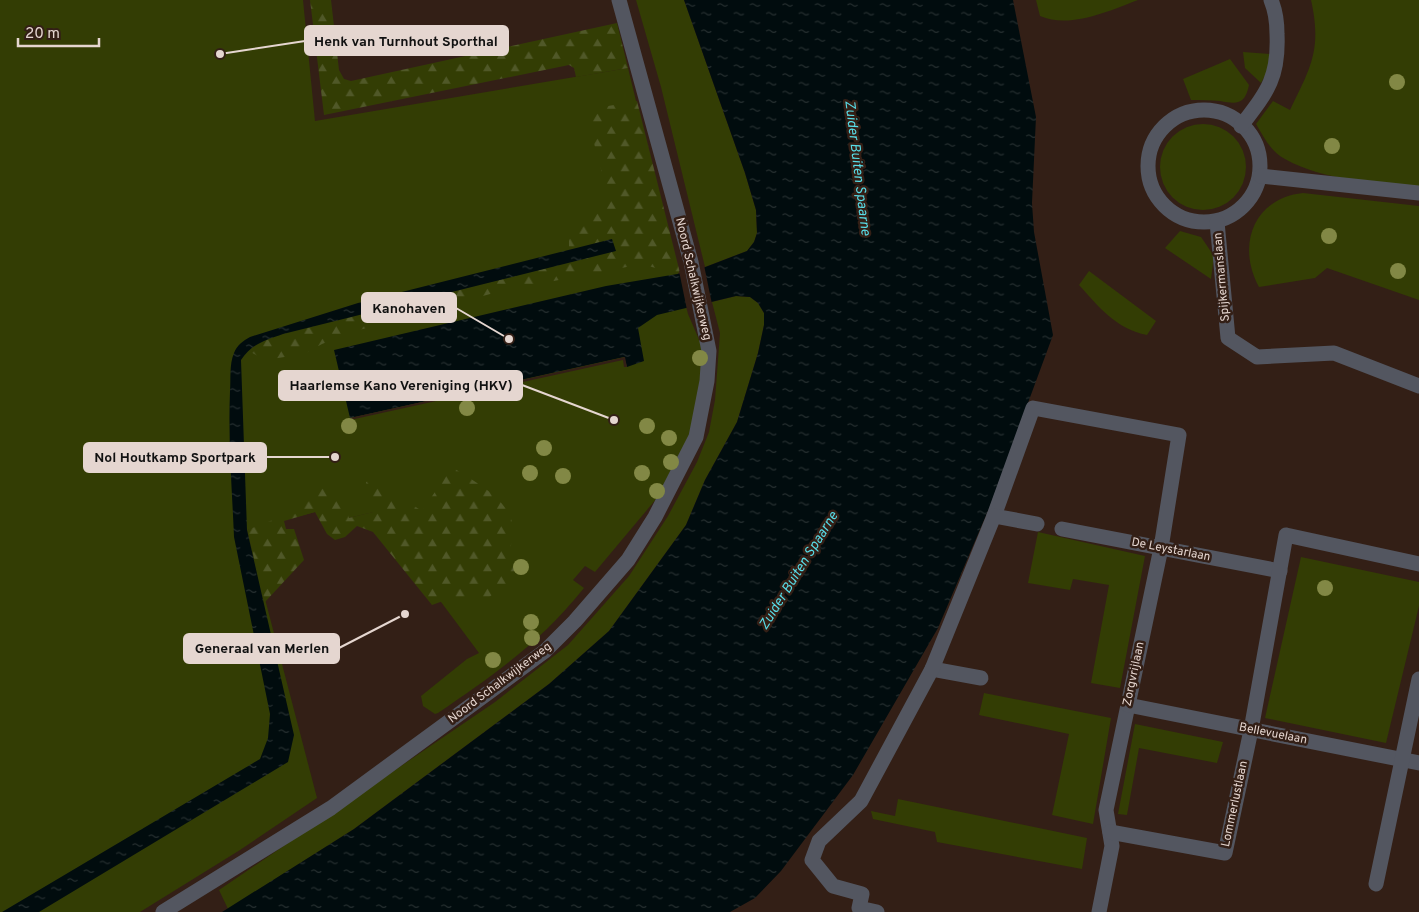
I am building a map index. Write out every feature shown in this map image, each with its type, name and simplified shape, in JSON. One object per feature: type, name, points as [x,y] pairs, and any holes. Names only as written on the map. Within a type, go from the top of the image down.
[{"type":"street","name":"Noord Schalkwijkerweg","points":[[163,912],[331,808],[532,661],[575,621],[628,560],[655,517],[696,437],[707,381],[709,351],[691,262],[619,0]]},
{"type":"street","points":[[1241,126],[1266,94],[1279,60],[1276,13],[1271,0]]},
{"type":"street","name":"Spijkermanslaan","points":[[1189,110],[1226,113],[1241,126],[1253,136],[1261,176],[1246,205],[1217,222],[1182,219],[1153,193],[1148,153],[1166,123],[1189,110]]},
{"type":"street","points":[[1261,176],[1419,193]]},
{"type":"street","name":"Spijkermanslaan","points":[[1217,222],[1228,338],[1258,357],[1334,353],[1419,386]]},
{"type":"street","name":"Zorgvrijlaan","points":[[994,516],[1033,408],[1179,436],[1161,548],[1106,810],[1112,846],[1099,912]]},
{"type":"street","points":[[877,912],[859,908],[862,894],[833,886],[812,860],[818,841],[861,801],[932,669],[994,516],[1037,524]]},
{"type":"street","name":"De Leystarlaan","points":[[1062,529],[1280,571]]},
{"type":"street","points":[[1251,730],[1286,535],[1419,564]]},
{"type":"street","points":[[932,669],[981,678]]},
{"type":"street","points":[[1376,884],[1419,679]]},
{"type":"street","name":"Bellevuelaan","points":[[1128,705],[1419,763]]},
{"type":"street","name":"Lommerlustlaan","points":[[1110,832],[1225,853],[1251,730]]},
{"type":"green space","points":[[0,0],[303,0],[315,121],[628,68],[688,314],[704,351],[698,422],[662,492],[595,572],[585,566],[573,580],[584,588],[551,625],[498,671],[438,713],[435,714],[423,706],[421,696],[467,659],[479,653],[374,512],[349,518],[315,512],[247,530],[317,798],[240,850],[140,912],[0,912]]},
{"type":"green space","points":[[310,0],[331,0],[339,70],[344,79],[351,81],[617,23],[628,68],[576,77],[574,68],[569,65],[324,115]]},
{"type":"green space","points":[[636,0],[684,0],[745,173],[756,210],[757,233],[754,242],[747,251],[705,267],[661,87]]},
{"type":"green space","points":[[1036,0],[1138,0],[1089,17],[1064,21],[1040,16]]},
{"type":"green space","points":[[1311,0],[1419,0],[1419,187],[1368,182],[1333,176],[1300,166],[1280,156],[1268,143],[1256,124],[1273,101],[1290,110],[1304,82],[1315,45]]},
{"type":"green space","points":[[1243,52],[1270,54],[1267,72],[1261,83],[1245,68]]},
{"type":"green space","points":[[1230,59],[1249,85],[1243,100],[1231,103],[1213,100],[1191,100],[1183,79]]},
{"type":"green space","points":[[637,101],[680,273],[637,265],[501,291],[352,332],[322,344],[304,354],[265,360],[247,350],[260,342],[283,334],[615,251],[612,239],[569,250],[569,229],[604,208],[608,195],[585,110]]},
{"type":"green space","points":[[1203,124],[1219,128],[1233,137],[1242,151],[1246,167],[1242,183],[1233,197],[1219,206],[1203,210],[1187,206],[1173,197],[1164,183],[1160,167],[1164,151],[1173,137],[1187,128]]},
{"type":"green space","points":[[1303,193],[1419,206],[1419,300],[1327,268],[1315,278],[1259,287],[1252,271],[1249,255],[1250,240],[1254,226],[1261,214],[1272,204],[1286,197]]},
{"type":"green space","points":[[1180,231],[1201,237],[1214,256],[1211,279],[1165,248]]},
{"type":"green space","points":[[1089,271],[1156,321],[1147,335],[1126,328],[1117,322],[1086,293],[1079,285]]},
{"type":"green space","points":[[736,296],[750,297],[758,303],[764,313],[764,325],[758,353],[737,422],[705,480],[686,525],[609,631],[549,684],[354,829],[228,909],[219,890],[495,702],[568,645],[629,576],[668,516],[697,462],[709,432],[715,400],[720,333],[712,302]]},
{"type":"green space","points":[[452,467],[490,492],[506,508],[513,528],[510,551],[519,562],[519,575],[515,580],[489,597],[454,597],[432,605],[373,532],[357,526],[345,537],[335,540],[327,534],[315,512],[284,521],[286,529],[294,529],[304,560],[265,602],[247,530],[278,518],[291,503],[306,494],[322,488],[340,487],[349,518],[373,512],[366,482],[373,480],[422,511]]},
{"type":"green space","points":[[1038,532],[1145,556],[1120,688],[1091,683],[1109,585],[1073,579],[1070,590],[1028,583]]},
{"type":"green space","points":[[1301,557],[1419,582],[1419,606],[1386,743],[1265,718]]},
{"type":"green space","points":[[984,693],[1111,718],[1093,824],[1052,815],[1069,734],[979,715]]},
{"type":"green space","points":[[1135,724],[1223,742],[1217,763],[1139,748],[1127,815],[1118,814]]},
{"type":"green space","points":[[898,799],[1087,838],[1082,869],[937,842],[935,832],[873,819],[871,811],[895,816]]},
{"type":"water","name":"Zuider Buiten Spaarne","points":[[684,0],[1013,0],[1036,117],[1032,203],[1034,232],[1053,335],[990,506],[938,628],[853,775],[781,871],[755,898],[730,912],[222,912],[354,829],[549,684],[609,631],[686,525],[705,480],[737,422],[758,353],[764,325],[764,313],[758,303],[750,297],[736,296],[657,315],[638,328],[644,361],[627,367],[624,357],[350,418],[334,350],[606,286],[695,271],[747,251],[754,242],[757,233],[756,210],[745,173]]},
{"type":"water","points":[[612,239],[616,251],[283,334],[259,343],[249,350],[241,360],[247,530],[294,735],[288,762],[39,912],[2,912],[260,759],[268,738],[270,714],[234,537],[230,464],[230,372],[235,350],[239,345],[250,337],[358,303]]},
{"type":"pier","points":[[704,265],[712,304],[687,310],[679,271]]},
{"type":"pier","points":[[625,357],[627,367],[624,367],[623,360],[350,420],[350,418]]},
{"type":"place","name":"Henk van Turnhout Sporthal","points":[[220,54]]},
{"type":"place","name":"Kanohaven","points":[[509,339]]},
{"type":"place","name":"Haarlemse Kano Vereniging (HKV)","points":[[614,420]]},
{"type":"place","name":"Nol Houtkamp Sportpark","points":[[335,457]]},
{"type":"place","name":"Generaal van Merlen","points":[[405,614]]}]
